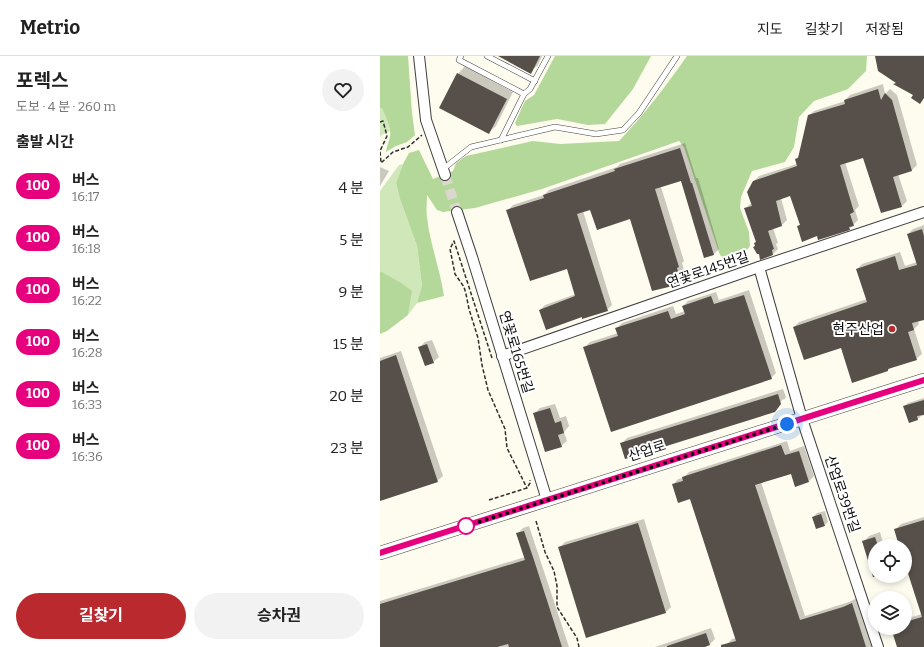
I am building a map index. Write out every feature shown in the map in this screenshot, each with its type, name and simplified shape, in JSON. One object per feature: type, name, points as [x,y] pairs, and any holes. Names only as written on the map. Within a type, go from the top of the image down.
[{"type":"street","points":[[419,56],[426,120],[444,172]]},
{"type":"street","name":"연꽃로165번길","points":[[457,212],[547,500]]},
{"type":"street","name":"연꽃로145번길","points":[[502,356],[759,267],[924,212]]},
{"type":"street","name":"산업로39번길","points":[[759,267],[802,419],[878,647]]},
{"type":"street","name":"산업로","points":[[380,553],[924,380]]},
{"type":"lane","points":[[461,56],[459,60],[524,94]]},
{"type":"lane","points":[[486,56],[535,81]]},
{"type":"lane","points":[[501,140],[524,94],[530,89],[548,56]]},
{"type":"lane","points":[[444,172],[471,147],[555,127],[596,134],[623,130],[639,113],[677,56]]},
{"type":"path","points":[[380,122],[383,121],[387,136],[380,152],[381,163],[393,152],[408,147],[429,128]]},
{"type":"path","points":[[494,362],[454,241],[450,249],[455,274],[464,287],[466,294],[478,338],[488,390],[505,429],[506,448],[527,488]]},
{"type":"path","points":[[488,500],[527,488],[530,483],[531,475]]},
{"type":"path","points":[[536,521],[545,552],[554,571],[558,586],[557,607],[577,638],[579,647]]},
{"type":"green space","points":[[380,56],[408,56],[415,135],[407,142],[386,152],[390,133],[382,108],[380,108]]},
{"type":"green space","points":[[555,56],[651,56],[633,89],[605,124],[588,125],[557,119],[517,126],[515,123],[525,101],[534,95]]},
{"type":"green space","points":[[687,56],[867,56],[866,71],[848,89],[814,101],[799,117],[794,147],[785,162],[752,171],[741,197],[740,208],[749,232],[750,246],[743,255],[726,260],[720,255],[684,147],[679,141],[542,189],[475,208],[443,212],[437,210],[427,195],[428,227],[444,296],[417,303],[422,285],[417,246],[400,199],[396,183],[409,153],[419,150],[433,179],[453,171],[456,163],[466,156],[533,141],[560,144],[619,141],[654,100]]},
{"type":"green space","points":[[380,108],[382,108],[387,119],[390,131],[380,137]]},
{"type":"green space","points":[[403,164],[396,183],[400,199],[417,246],[422,285],[417,303],[408,315],[411,291],[380,271],[380,191],[399,165]]},
{"type":"green space","points":[[380,271],[412,291],[408,315],[387,331],[380,334]]},
{"type":"building","points":[[498,56],[540,56],[531,74]]},
{"type":"building","points":[[875,56],[924,56],[924,98],[920,104],[911,98],[913,95],[893,84],[896,83],[878,71]]},
{"type":"building","points":[[457,73],[507,99],[489,134],[439,108]]},
{"type":"building","points":[[878,89],[881,100],[885,93],[892,100],[912,171],[893,177],[902,207],[881,213],[863,158],[840,165],[854,212],[850,214],[854,226],[849,227],[850,230],[818,240],[817,236],[802,242],[797,226],[800,225],[790,196],[776,201],[782,226],[768,231],[774,249],[772,250],[773,255],[760,260],[759,254],[757,254],[753,247],[755,246],[754,243],[756,242],[744,208],[752,206],[747,192],[753,181],[797,166],[795,159],[798,158],[808,115],[845,104],[844,100]]},
{"type":"building","points":[[680,148],[714,255],[704,258],[681,181],[655,189],[679,267],[677,268],[681,284],[652,291],[630,219],[597,230],[590,210],[577,214],[608,311],[582,319],[582,317],[546,330],[539,310],[575,296],[567,269],[530,281],[506,210],[544,198],[543,195],[615,171],[614,169]]},
{"type":"building","points":[[922,229],[924,236],[924,320],[912,323],[914,330],[908,332],[917,360],[852,383],[841,348],[804,360],[793,327],[867,302],[856,269],[895,256],[899,270],[917,265],[907,234]]},
{"type":"building","points":[[744,295],[772,379],[611,432],[583,347],[618,336],[615,328],[668,311],[671,319],[685,314],[682,306],[711,296],[714,304]]},
{"type":"building","points":[[427,344],[434,363],[425,366],[418,347]]},
{"type":"building","points":[[396,355],[438,482],[380,501],[380,361]]},
{"type":"building","points":[[778,394],[781,404],[775,412],[625,459],[620,443]]},
{"type":"building","points":[[924,400],[924,415],[917,416],[918,420],[909,423],[903,406]]},
{"type":"building","points":[[550,408],[555,423],[561,421],[564,433],[558,435],[562,447],[545,452],[533,413]]},
{"type":"building","points":[[781,445],[785,455],[799,451],[809,482],[795,487],[791,474],[755,485],[800,620],[852,603],[866,647],[721,647],[721,645],[736,641],[690,499],[678,503],[672,484],[683,481],[682,477]]},
{"type":"building","points":[[821,514],[825,526],[816,529],[812,517]]},
{"type":"building","points":[[924,520],[924,647],[897,647],[893,635],[912,635],[912,620],[922,617],[911,583],[912,539],[897,539],[894,529]]},
{"type":"building","points":[[638,523],[666,613],[586,638],[558,547]]},
{"type":"building","points":[[524,531],[562,647],[509,647],[508,644],[497,647],[380,647],[380,604],[525,560],[516,533]]},
{"type":"building","points":[[868,539],[868,561],[862,541]]},
{"type":"building","points":[[706,633],[710,645],[705,647],[667,647],[667,646]]},
{"type":"tunnel","points":[[445,175],[457,212]]},
{"type":"bus line","name":"100","points":[[380,553],[924,380]]},
{"type":"place","name":"현주산업","points":[[892,329]]},
{"type":"route","points":[[466,526],[787,424]]}]
